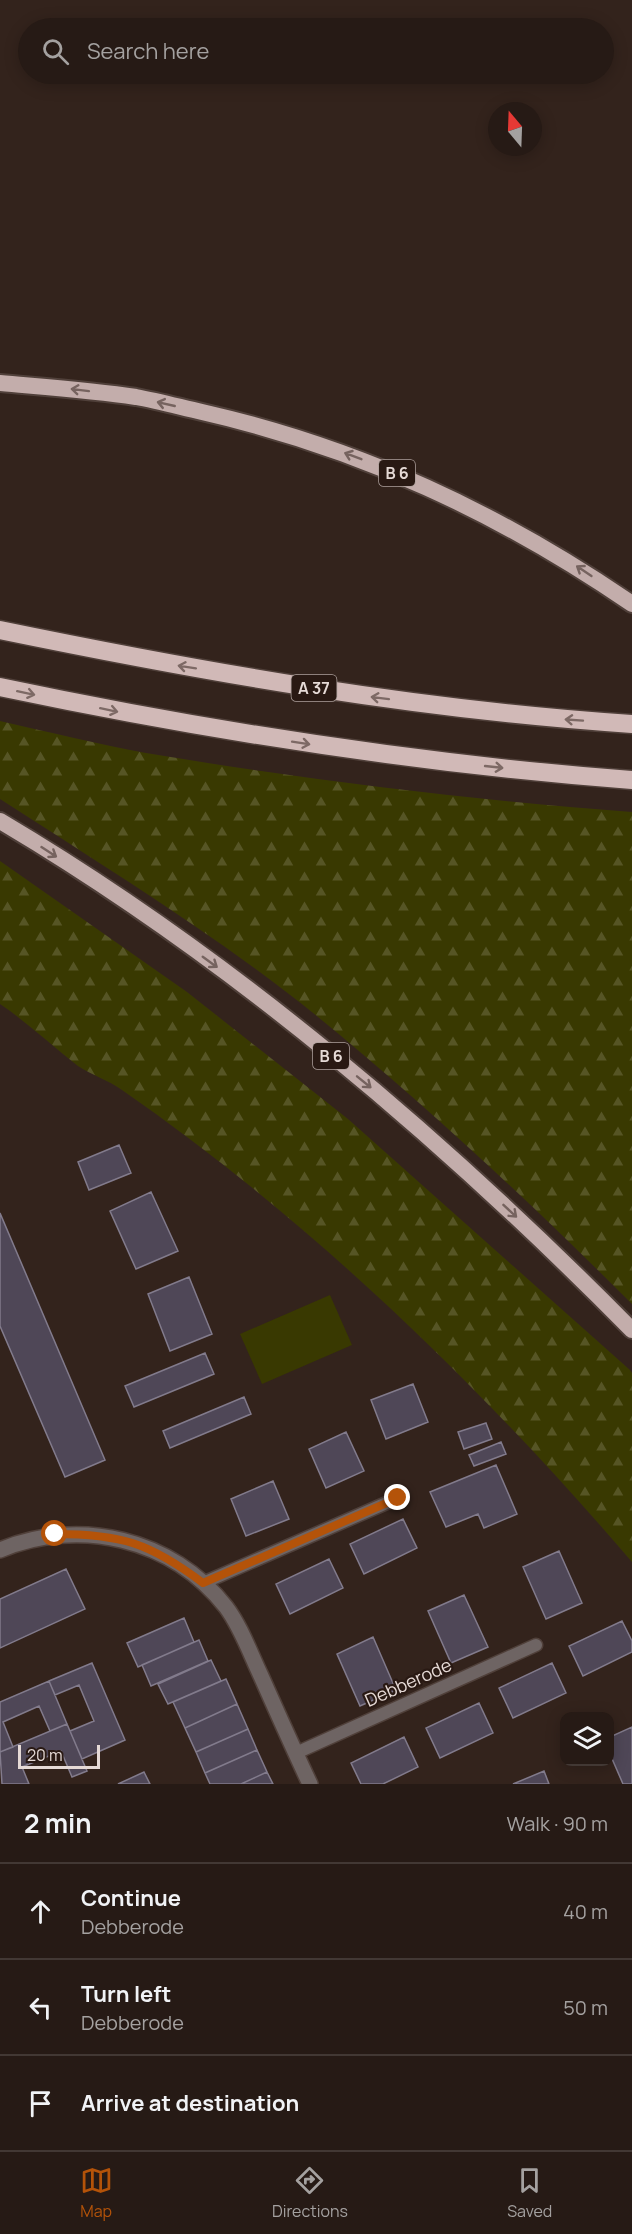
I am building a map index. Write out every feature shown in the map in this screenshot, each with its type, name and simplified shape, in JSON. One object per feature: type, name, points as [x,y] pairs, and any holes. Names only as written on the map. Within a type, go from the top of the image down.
[{"type":"highway","name":"B 6","points":[[0,382],[138,398],[252,423],[316,442],[396,472],[472,507],[566,559],[632,604]]},
{"type":"highway","name":"A 37","points":[[0,630],[153,662],[366,696],[562,719],[632,724]]},
{"type":"highway","points":[[0,687],[146,717],[358,752],[632,780]]},
{"type":"highway","name":"B 6","points":[[0,821],[139,911],[216,966],[314,1042],[396,1109],[483,1185],[632,1330]]},
{"type":"street","points":[[0,1550],[55,1534],[97,1534],[141,1545],[172,1560],[203,1583],[226,1607],[241,1632],[310,1784]]},
{"type":"lane","points":[[203,1583],[398,1498]]},
{"type":"lane","name":"Debberode","points":[[296,1753],[536,1645]]},
{"type":"green space","points":[[0,721],[146,753],[267,772],[449,795],[632,812],[632,1304],[479,1157],[318,1017],[202,931],[0,799]]},
{"type":"green space","points":[[0,861],[187,992],[348,1119],[630,1370],[632,1373],[632,1562],[575,1497],[455,1371],[327,1251],[260,1194],[192,1141],[117,1086],[78,1066],[0,1004]]},
{"type":"green space","points":[[330,1295],[352,1345],[262,1384],[240,1334]]},
{"type":"building","points":[[119,1145],[131,1173],[89,1190],[78,1162]]},
{"type":"building","points":[[151,1192],[178,1251],[136,1269],[110,1211]]},
{"type":"building","points":[[0,1213],[105,1460],[65,1477],[0,1326]]},
{"type":"building","points":[[189,1277],[212,1334],[170,1351],[148,1294]]},
{"type":"building","points":[[205,1353],[214,1374],[134,1407],[125,1386]]},
{"type":"building","points":[[413,1384],[428,1422],[386,1439],[371,1400]]},
{"type":"building","points":[[244,1397],[251,1414],[170,1448],[163,1431]]},
{"type":"building","points":[[486,1423],[492,1439],[464,1449],[458,1432]]},
{"type":"building","points":[[346,1432],[364,1471],[326,1488],[309,1449]]},
{"type":"building","points":[[501,1442],[506,1454],[474,1466],[469,1455]]},
{"type":"building","points":[[496,1465],[517,1514],[484,1528],[478,1514],[446,1527],[430,1492]]},
{"type":"building","points":[[273,1481],[289,1519],[246,1536],[231,1499]]},
{"type":"building","points":[[403,1519],[417,1548],[364,1574],[350,1544]]},
{"type":"building","points":[[559,1551],[582,1603],[546,1619],[523,1567]]},
{"type":"building","points":[[329,1559],[343,1588],[290,1614],[276,1584]]},
{"type":"building","points":[[66,1569],[85,1609],[0,1648],[0,1599]]},
{"type":"building","points":[[464,1595],[488,1647],[451,1663],[428,1611]]},
{"type":"building","points":[[184,1618],[194,1642],[138,1667],[127,1643]]},
{"type":"building","points":[[622,1621],[632,1641],[632,1652],[583,1676],[569,1646]]},
{"type":"building","points":[[373,1637],[396,1690],[360,1706],[337,1654]]},
{"type":"building","points":[[199,1640],[208,1661],[151,1686],[142,1665]]},
{"type":"building","points":[[211,1660],[221,1681],[168,1704],[158,1684]]},
{"type":"building","points":[[92,1663],[125,1740],[82,1759],[70,1731],[94,1721],[79,1685],[55,1695],[49,1681]]},
{"type":"building","points":[[552,1663],[566,1693],[513,1718],[499,1688]]},
{"type":"building","points":[[226,1679],[237,1704],[185,1728],[173,1702]]},
{"type":"building","points":[[49,1681],[67,1724],[50,1731],[39,1706],[3,1722],[13,1747],[0,1752],[0,1702]]},
{"type":"building","points":[[479,1703],[493,1733],[440,1758],[426,1728]]},
{"type":"building","points":[[237,1704],[248,1729],[196,1752],[185,1728]]},
{"type":"building","points":[[67,1724],[87,1771],[72,1777],[61,1751],[22,1767],[29,1784],[2,1784],[0,1752]]},
{"type":"building","points":[[632,1727],[632,1784],[623,1784],[614,1763],[614,1735]]},
{"type":"building","points":[[248,1729],[257,1750],[205,1773],[196,1752]]},
{"type":"building","points":[[404,1737],[418,1767],[383,1784],[361,1784],[351,1763]]},
{"type":"building","points":[[257,1750],[267,1772],[241,1784],[210,1784],[205,1773]]},
{"type":"building","points":[[544,1771],[549,1784],[513,1784]]},
{"type":"building","points":[[144,1772],[150,1784],[118,1784]]},
{"type":"building","points":[[267,1772],[273,1784],[241,1784]]},
{"type":"route","points":[[55,1534],[97,1534],[141,1545],[172,1560],[203,1583],[398,1498]]}]
